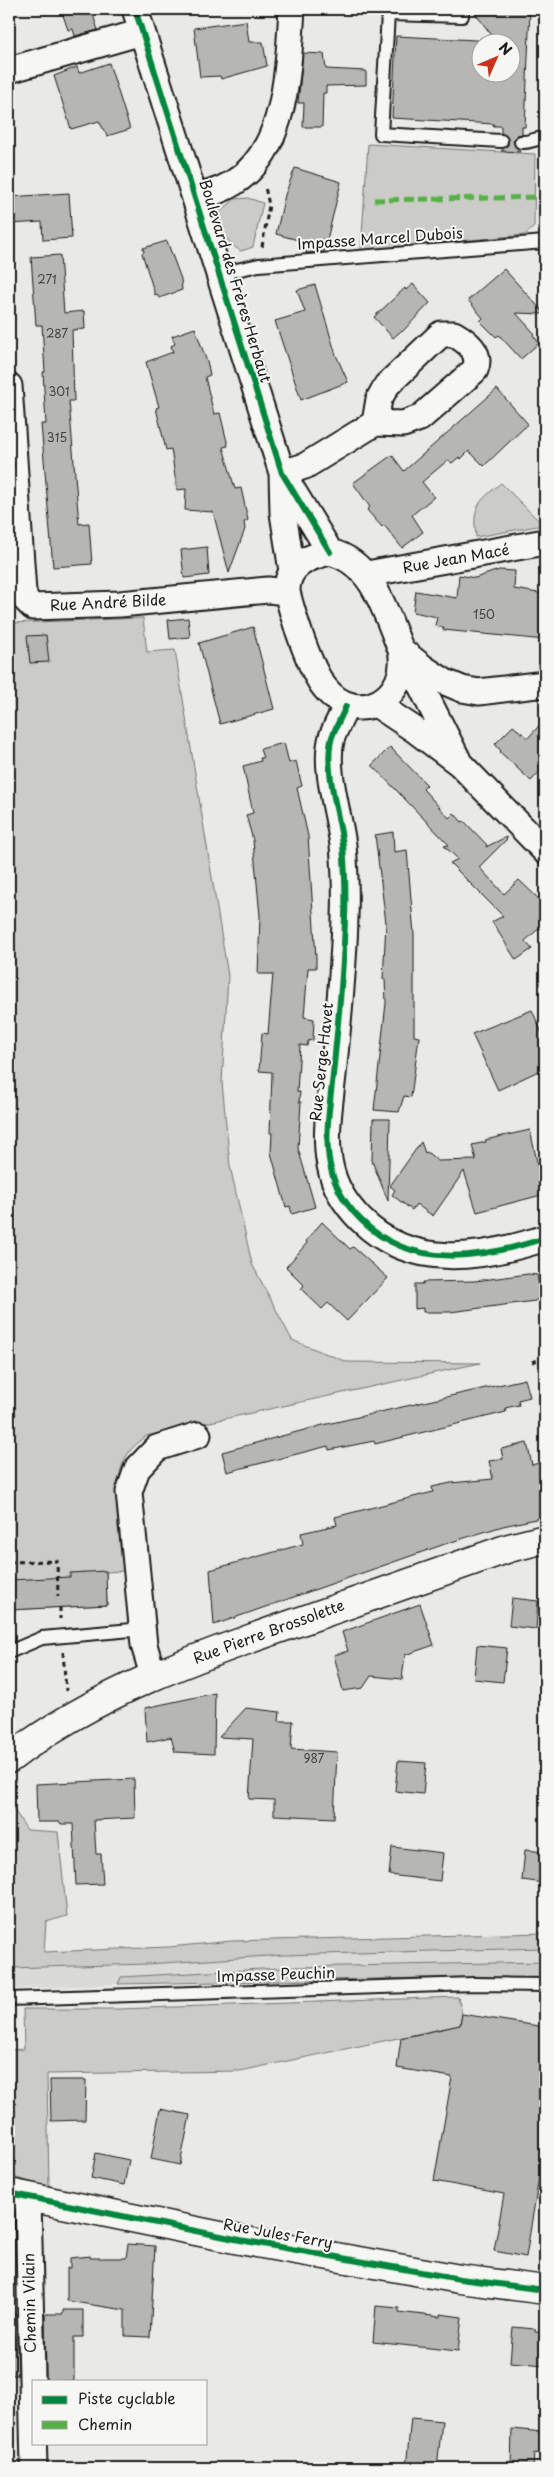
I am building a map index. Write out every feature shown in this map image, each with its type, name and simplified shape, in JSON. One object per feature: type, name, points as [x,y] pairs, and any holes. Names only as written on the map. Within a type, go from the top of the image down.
[{"type":"main road","name":"Rue Pierre Brossolette","points":[[9,1759],[76,1714],[153,1675],[222,1648],[509,1548],[545,1539]]},
{"type":"main road","name":"Rue Jules Ferry","points":[[18,2195],[249,2242],[460,2278],[545,2290]]},
{"type":"street","name":"Boulevard des Frères Herbaut","points":[[135,9],[282,473],[330,552]]},
{"type":"street","points":[[195,197],[230,187],[244,176],[258,160],[270,139],[283,104],[292,9]]},
{"type":"street","points":[[9,70],[142,32]]},
{"type":"street","name":"Rue André Bilde","points":[[9,386],[12,465],[23,592],[26,600],[33,607],[120,604],[268,590],[290,581]]},
{"type":"street","points":[[282,473],[305,466],[375,424]]},
{"type":"street","name":"Boulevard des Frères Herbaut","points":[[282,473],[283,513],[291,607],[316,671],[326,689],[346,706]]},
{"type":"street","name":"Rue Jean Macé","points":[[367,574],[545,542]]},
{"type":"street","points":[[290,581],[304,559],[330,552],[350,559],[367,574],[402,655],[421,686],[460,764]]},
{"type":"street","points":[[402,655],[445,682],[479,692],[545,684]]},
{"type":"street","points":[[346,706],[359,709],[376,704],[394,692],[400,678],[402,655]]},
{"type":"street","points":[[376,704],[415,730],[460,764],[545,851]]},
{"type":"street","name":"Rue Serge Havet","points":[[346,706],[332,738],[330,762],[343,846],[346,900],[344,963],[328,1132],[330,1166],[335,1182],[352,1212],[380,1237],[401,1248],[420,1254],[438,1257],[469,1256],[516,1248],[545,1238]]},
{"type":"street","points":[[153,1675],[144,1645],[130,1492],[137,1469],[157,1448],[198,1435]]},
{"type":"street","name":"Chemin Vilain","points":[[18,2195],[32,2434]]},
{"type":"street","name":"Chemin Vilain","points":[[33,2444],[34,2468]]},
{"type":"lane","points":[[462,9],[462,16],[388,14],[381,134],[501,141]]},
{"type":"lane","points":[[521,142],[526,143],[534,138],[545,138]]},
{"type":"lane","name":"Impasse Marcel Dubois","points":[[218,274],[259,265],[545,242]]},
{"type":"lane","points":[[9,1652],[42,1638],[143,1629]]},
{"type":"lane","name":"Impasse Peuchin","points":[[9,1999],[474,1984],[545,1985]]},
{"type":"path","points":[[258,160],[269,205],[259,265]]},
{"type":"path","points":[[532,1362],[545,1358]]},
{"type":"path","points":[[9,1562],[56,1561],[58,1596]]},
{"type":"path","points":[[60,1608],[67,1697],[76,1714]]},
{"type":"shaded area","points":[[368,144],[535,154],[534,227],[525,235],[361,250]]},
{"type":"shaded area","points":[[248,198],[263,203],[253,247],[241,251],[231,244],[224,234],[220,224],[220,212],[235,199]]},
{"type":"shaded area","points":[[501,483],[543,525],[476,537],[475,518],[478,506]]},
{"type":"shaded area","points":[[143,618],[147,652],[175,650],[228,976],[222,1082],[230,1166],[252,1264],[292,1340],[347,1362],[480,1363],[146,1436],[129,1452],[119,1478],[117,1510],[123,1571],[106,1572],[107,1605],[9,1610],[9,623]]},
{"type":"shaded area","points":[[9,1802],[27,1830],[58,1832],[67,1916],[46,1922],[44,1952],[169,1947],[232,1941],[545,1933],[545,1948],[283,1955],[148,1964],[9,1968]]},
{"type":"shaded area","points":[[545,1948],[545,1962],[297,1967],[121,1977],[118,1984],[9,1989],[9,1968],[148,1964],[283,1955]]},
{"type":"shaded area","points":[[545,1962],[545,1978],[476,1977],[118,1984],[121,1977],[297,1967]]},
{"type":"shaded area","points":[[458,1997],[462,2014],[460,2025],[240,2071],[47,2074],[49,2187],[9,2176],[9,2050],[24,2049],[23,2009],[119,2009]]},
{"type":"building","points":[[61,9],[91,9],[98,30],[75,36],[73,29],[68,30]]},
{"type":"building","points":[[472,9],[530,9],[525,127],[522,127],[522,134],[517,135],[513,141],[520,152],[501,151],[508,145],[508,138],[501,133],[501,126],[493,126],[494,124],[392,118],[396,36],[472,40],[472,82],[522,82],[522,32],[489,32]]},
{"type":"building","points":[[246,21],[249,42],[263,42],[267,66],[221,79],[220,76],[200,77],[194,28]]},
{"type":"building","points":[[303,53],[324,54],[326,69],[366,71],[366,85],[326,86],[326,93],[323,93],[322,127],[303,127],[304,103],[298,103]]},
{"type":"building","points":[[109,63],[130,129],[107,136],[99,121],[71,129],[54,76],[77,67],[79,73]]},
{"type":"building","points":[[295,168],[341,182],[324,252],[306,253],[305,242],[276,234],[285,195]]},
{"type":"building","points":[[69,193],[72,238],[43,240],[42,222],[9,224],[9,197]]},
{"type":"building","points":[[167,241],[181,279],[182,290],[159,298],[157,294],[155,295],[142,253],[144,252],[143,248]]},
{"type":"building","points":[[60,255],[64,313],[84,311],[85,329],[72,330],[74,401],[69,401],[79,524],[89,523],[92,564],[53,567],[41,424],[46,424],[42,325],[36,325],[31,257]]},
{"type":"building","points":[[504,269],[545,314],[516,313],[535,334],[533,335],[539,343],[521,359],[499,335],[496,337],[480,321],[483,318],[468,300]]},
{"type":"building","points":[[413,284],[430,303],[402,332],[393,338],[374,317],[405,288],[406,290]]},
{"type":"building","points":[[315,285],[336,355],[348,382],[301,400],[275,321],[305,312],[297,290]]},
{"type":"building","points":[[195,328],[208,365],[210,375],[205,377],[214,414],[220,413],[228,446],[223,447],[235,489],[241,488],[248,520],[244,522],[245,529],[229,573],[213,512],[185,510],[186,489],[177,490],[171,449],[166,450],[156,408],[159,407],[146,362],[173,352],[171,346],[175,344],[172,336]]},
{"type":"building","points":[[497,389],[528,424],[484,466],[469,451],[461,459],[459,457],[452,463],[448,460],[422,482],[434,497],[412,515],[423,532],[402,548],[384,525],[382,527],[367,510],[370,507],[353,483],[392,455],[404,471]]},
{"type":"building","points":[[207,547],[209,575],[184,578],[181,550]]},
{"type":"building","points":[[499,570],[515,571],[514,589],[545,594],[545,640],[443,630],[444,628],[435,626],[437,617],[413,612],[416,591],[457,598],[459,575],[475,578]]},
{"type":"building","points":[[188,618],[190,637],[170,639],[168,620]]},
{"type":"building","points":[[253,627],[274,709],[220,724],[199,643]]},
{"type":"building","points":[[46,635],[49,662],[30,663],[27,636]]},
{"type":"building","points":[[545,719],[545,766],[531,781],[500,752],[495,744],[513,726],[528,738]]},
{"type":"building","points":[[284,743],[289,763],[296,761],[302,786],[297,788],[308,836],[316,958],[316,968],[308,968],[304,1017],[314,1019],[313,1040],[308,1041],[307,1046],[300,1045],[297,1092],[300,1092],[299,1102],[301,1102],[298,1148],[315,1207],[292,1214],[290,1206],[286,1207],[271,1153],[272,1072],[259,1071],[262,1033],[268,1034],[273,974],[258,974],[260,916],[253,840],[246,815],[253,813],[243,766],[261,761],[260,758],[263,758],[260,749]]},
{"type":"building","points":[[390,747],[427,785],[423,789],[449,818],[454,813],[487,845],[486,847],[506,837],[507,839],[479,867],[504,894],[519,880],[545,905],[545,923],[525,941],[532,949],[516,960],[492,922],[503,916],[450,863],[458,859],[444,846],[449,845],[372,765]]},
{"type":"building","points":[[393,832],[394,852],[407,850],[414,935],[414,1036],[419,1037],[411,1097],[404,1096],[399,1112],[374,1110],[386,1003],[385,979],[383,979],[386,923],[375,835]]},
{"type":"building","points":[[532,1010],[545,1040],[545,1068],[498,1090],[472,1034]]},
{"type":"building","points":[[373,1119],[390,1119],[388,1201],[372,1161]]},
{"type":"building","points":[[530,1130],[538,1166],[541,1165],[545,1177],[545,1194],[477,1212],[464,1171],[433,1216],[416,1204],[412,1210],[392,1195],[395,1190],[390,1186],[421,1142],[425,1153],[427,1152],[438,1161],[476,1160],[472,1145],[486,1142],[485,1140]]},
{"type":"building","points":[[322,1222],[350,1249],[353,1247],[388,1278],[347,1321],[328,1303],[322,1309],[301,1289],[304,1285],[286,1267]]},
{"type":"building","points":[[528,1274],[537,1275],[541,1296],[535,1301],[450,1312],[423,1312],[423,1308],[415,1309],[415,1284],[423,1284],[423,1282],[475,1281]]},
{"type":"building","points":[[525,1379],[530,1397],[518,1400],[519,1405],[505,1408],[506,1412],[375,1444],[374,1441],[329,1450],[328,1446],[227,1472],[222,1452],[323,1425]]},
{"type":"building","points":[[527,1443],[532,1465],[545,1461],[545,1517],[503,1526],[445,1544],[214,1625],[210,1570],[303,1544],[301,1533],[337,1525],[335,1517],[433,1492],[432,1487],[493,1479],[489,1461],[503,1459],[501,1449]]},
{"type":"building","points":[[106,1571],[107,1605],[9,1610],[9,1580],[70,1577],[70,1573]]},
{"type":"building","points":[[512,1598],[538,1601],[536,1629],[509,1626]]},
{"type":"building","points":[[420,1604],[434,1645],[405,1655],[402,1679],[371,1676],[363,1688],[343,1691],[334,1655],[348,1651],[342,1632]]},
{"type":"building","points":[[477,1645],[507,1648],[503,1682],[474,1679]]},
{"type":"building","points":[[215,1693],[214,1754],[175,1752],[171,1737],[147,1742],[145,1708]]},
{"type":"building","points":[[246,1708],[280,1712],[279,1721],[293,1721],[291,1749],[337,1752],[334,1818],[274,1815],[274,1800],[249,1799],[253,1739],[219,1737]]},
{"type":"building","points":[[398,1761],[426,1763],[423,1794],[395,1791]]},
{"type":"building","points":[[134,1779],[135,1818],[94,1820],[96,1854],[101,1854],[103,1884],[76,1885],[73,1824],[37,1822],[36,1784]]},
{"type":"building","points":[[392,1847],[443,1853],[440,1881],[389,1875]]},
{"type":"building","points":[[525,1850],[545,1852],[545,1883],[522,1880]]},
{"type":"building","points":[[462,2014],[545,2027],[545,2140],[526,2257],[494,2251],[504,2194],[434,2181],[452,2077],[397,2068],[401,2038],[460,2025]]},
{"type":"building","points":[[50,2080],[86,2080],[85,2120],[51,2121]]},
{"type":"building","points":[[160,2109],[190,2115],[180,2165],[151,2159]]},
{"type":"building","points":[[96,2153],[129,2160],[124,2185],[91,2178]]},
{"type":"building","points":[[128,2244],[155,2246],[150,2337],[125,2336],[125,2310],[67,2301],[67,2268],[70,2268],[70,2258],[90,2256],[90,2258],[126,2258]]},
{"type":"building","points":[[376,2306],[399,2308],[399,2312],[440,2317],[440,2314],[462,2317],[458,2351],[373,2342]]},
{"type":"building","points":[[63,2310],[83,2310],[83,2337],[74,2337],[74,2380],[46,2380],[45,2314],[63,2314]]},
{"type":"building","points":[[9,2314],[16,2314],[18,2375],[9,2375]]},
{"type":"building","points":[[513,2327],[535,2329],[535,2332],[545,2333],[545,2365],[510,2362]]},
{"type":"building","points":[[411,2418],[442,2421],[437,2468],[406,2468]]},
{"type":"building","points":[[512,2429],[543,2432],[540,2454],[534,2453],[533,2468],[511,2468]]},
{"type":"marked path","points":[[374,200],[545,197]]},
{"type":"marked path","points":[[9,465],[15,465]]},
{"type":"cycle path","points":[[135,9],[282,473],[330,552]]},
{"type":"cycle path","points":[[346,706],[332,737],[329,762],[343,845],[345,890],[342,976],[328,1131],[328,1154],[334,1180],[350,1208],[361,1220],[381,1236],[403,1247],[449,1256],[473,1255],[498,1251],[545,1238]]},
{"type":"cycle path","points":[[9,2193],[240,2240],[460,2279],[545,2290]]}]
